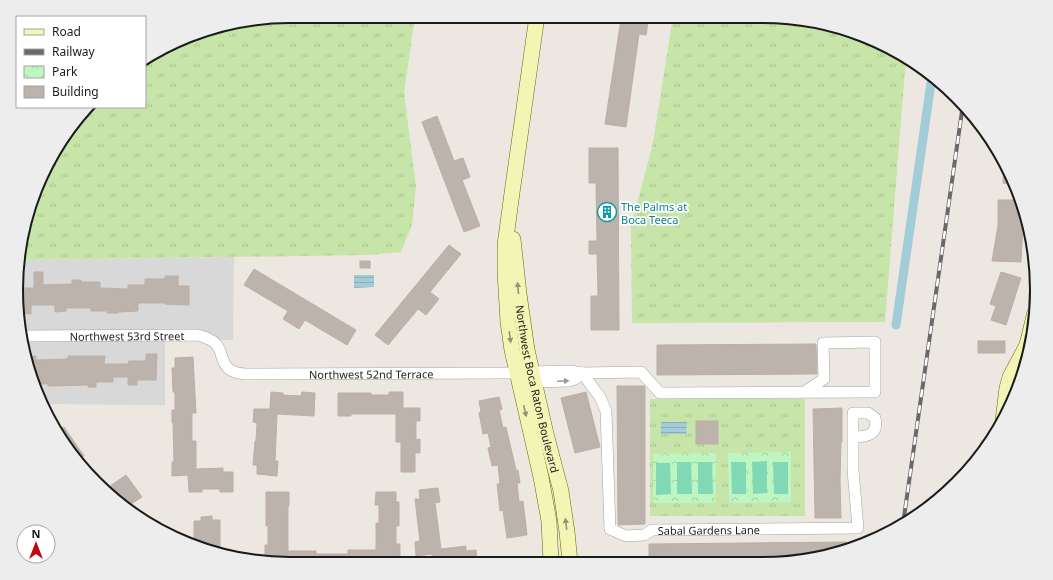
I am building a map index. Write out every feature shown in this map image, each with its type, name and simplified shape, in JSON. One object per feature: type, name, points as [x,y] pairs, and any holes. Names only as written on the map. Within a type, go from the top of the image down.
[{"type":"street","name":"Northwest Boca Raton Boulevard","points":[[536,23],[505,245],[506,294],[509,329],[516,373],[541,477],[548,521],[551,557]]},
{"type":"street","name":"Northwest Boca Raton Boulevard","points":[[510,215],[527,350],[546,434],[561,491],[570,557]]},
{"type":"street","name":"Northwest 53rd Street","points":[[27,336],[197,335],[210,339],[218,346],[222,355]]},
{"type":"street","points":[[516,373],[533,377],[569,380],[575,379],[582,374],[641,372],[660,393],[875,392],[875,342],[824,343],[824,379],[804,392]]},
{"type":"street","name":"Northwest 52nd Terrace","points":[[222,355],[224,363],[228,369],[236,373],[246,374],[516,373]]},
{"type":"street","points":[[1005,401],[1010,377],[1020,362]]},
{"type":"street","name":"Sabal Gardens Lane","points":[[582,374],[600,396],[606,411],[610,529],[626,536],[644,535],[652,530],[858,528],[853,470],[853,437]]},
{"type":"shaded area","points":[[234,257],[233,340],[165,340],[165,405],[49,404],[37,376],[25,325],[23,290],[25,260]]},
{"type":"green space","points":[[290,23],[414,23],[404,93],[416,186],[412,225],[401,252],[368,255],[25,260],[28,238],[37,204],[43,188],[59,156],[68,142],[78,127],[95,108],[146,108],[146,65],[156,59],[188,43],[204,37],[255,25]]},
{"type":"green space","points":[[672,23],[763,23],[798,25],[815,28],[865,43],[905,64],[885,322],[632,323],[631,226],[653,143]]},
{"type":"green space","points":[[650,399],[805,399],[805,516],[650,516]]},
{"type":"green space","points":[[791,452],[791,502],[729,503],[728,453]]},
{"type":"green space","points":[[716,453],[716,503],[653,503],[653,454]]},
{"type":"green space","points":[[767,461],[767,493],[753,494],[752,462]]},
{"type":"green space","points":[[677,462],[691,462],[692,494],[677,494]]},
{"type":"green space","points":[[698,462],[712,462],[713,494],[698,494]]},
{"type":"green space","points":[[731,462],[746,462],[746,494],[732,494]]},
{"type":"green space","points":[[773,462],[788,462],[788,494],[774,494]]},
{"type":"green space","points":[[656,463],[670,463],[671,494],[656,495]]},
{"type":"water","points":[[354,275],[374,275],[374,287],[354,288]]},
{"type":"water","points":[[661,422],[687,422],[686,434],[661,434]]},
{"type":"building","points":[[620,23],[648,23],[646,35],[639,34],[626,127],[605,124]]},
{"type":"building","points":[[437,116],[454,161],[463,158],[470,177],[462,180],[480,226],[464,232],[422,122]]},
{"type":"building","name":"The Palms at Boca Teeca","points":[[589,148],[618,148],[619,330],[591,330],[591,296],[598,296],[597,254],[589,254],[589,241],[597,241],[596,183],[589,183]]},
{"type":"building","points":[[1003,175],[1008,183],[1003,183]]},
{"type":"building","points":[[998,200],[1014,200],[1023,229],[1021,262],[992,261],[998,226]]},
{"type":"building","points":[[449,245],[461,254],[430,292],[439,299],[426,315],[418,309],[388,345],[375,335]]},
{"type":"building","points":[[360,261],[370,261],[370,268],[360,268]]},
{"type":"building","points":[[254,269],[356,330],[347,345],[305,320],[299,329],[283,319],[288,311],[244,285]]},
{"type":"building","points":[[34,272],[43,272],[43,285],[72,284],[72,280],[81,280],[81,282],[100,282],[100,288],[128,289],[128,285],[145,285],[145,279],[165,279],[165,276],[178,276],[178,286],[189,286],[189,305],[138,303],[138,311],[107,313],[107,311],[91,311],[91,308],[66,308],[66,311],[55,312],[55,305],[31,305],[31,314],[24,313],[23,288],[34,288]]},
{"type":"building","points":[[1001,272],[1021,278],[1006,325],[991,320],[996,306],[990,304]]},
{"type":"building","points":[[978,341],[1005,341],[1005,353],[978,353]]},
{"type":"building","points":[[816,344],[817,374],[657,375],[657,345]]},
{"type":"building","points":[[146,354],[157,354],[156,380],[137,380],[137,385],[128,385],[128,377],[113,377],[113,382],[96,382],[96,387],[88,387],[88,385],[48,386],[48,384],[40,384],[31,356],[36,356],[36,360],[68,359],[68,356],[105,356],[104,364],[128,364],[129,361],[146,361]]},
{"type":"building","points":[[193,357],[196,413],[192,413],[192,441],[196,441],[196,469],[223,468],[223,472],[233,472],[233,492],[220,492],[220,489],[202,489],[202,492],[189,492],[188,475],[172,476],[172,462],[174,462],[172,410],[175,410],[175,392],[173,392],[172,368],[175,368],[175,358]]},
{"type":"building","points":[[617,386],[645,387],[645,524],[618,525]]},
{"type":"building","points":[[271,392],[283,393],[283,395],[301,396],[302,392],[315,393],[314,416],[277,414],[275,461],[278,461],[277,476],[257,474],[257,465],[253,465],[257,423],[253,422],[254,409],[270,409]]},
{"type":"building","points":[[389,392],[403,392],[403,408],[420,408],[420,421],[416,421],[416,440],[420,439],[420,453],[415,453],[415,472],[401,472],[401,442],[396,442],[396,414],[351,414],[351,416],[338,416],[338,393],[371,393],[371,395],[389,395]]},
{"type":"building","points":[[586,392],[600,447],[575,453],[561,398]]},
{"type":"building","points":[[499,397],[502,409],[499,410],[503,428],[506,427],[516,470],[518,470],[520,483],[517,483],[519,502],[523,501],[527,535],[507,538],[503,510],[500,511],[497,484],[500,484],[498,465],[492,466],[488,448],[491,447],[488,433],[483,434],[479,413],[481,412],[479,401]]},
{"type":"building","points":[[842,408],[840,480],[841,518],[815,518],[813,409]]},
{"type":"building","points":[[696,421],[718,421],[718,444],[696,444]]},
{"type":"building","points":[[64,427],[84,456],[82,458],[78,453],[62,428]]},
{"type":"building","points":[[126,475],[142,497],[131,504],[109,487]]},
{"type":"building","points":[[438,488],[440,502],[435,503],[441,549],[466,546],[466,551],[476,550],[477,557],[432,557],[432,554],[416,556],[415,542],[420,541],[415,499],[420,499],[419,490]]},
{"type":"building","points":[[266,492],[289,492],[288,551],[316,551],[316,554],[348,554],[348,550],[376,550],[376,523],[379,523],[379,505],[375,505],[376,492],[396,492],[396,502],[399,502],[399,526],[396,526],[396,544],[400,544],[400,557],[265,556],[265,545],[268,545],[268,526],[266,526]]},
{"type":"building","points":[[212,516],[212,520],[220,520],[220,548],[194,539],[194,521],[201,521],[201,517]]},
{"type":"building","points":[[846,542],[846,544],[798,555],[763,557],[649,557],[649,544]]},
{"type":"waterway","points":[[896,325],[931,82]]},
{"type":"railway","points":[[904,516],[962,112]]},
{"type":"place","name":"The Palms at Boca Teeca","points":[[607,212]]}]
